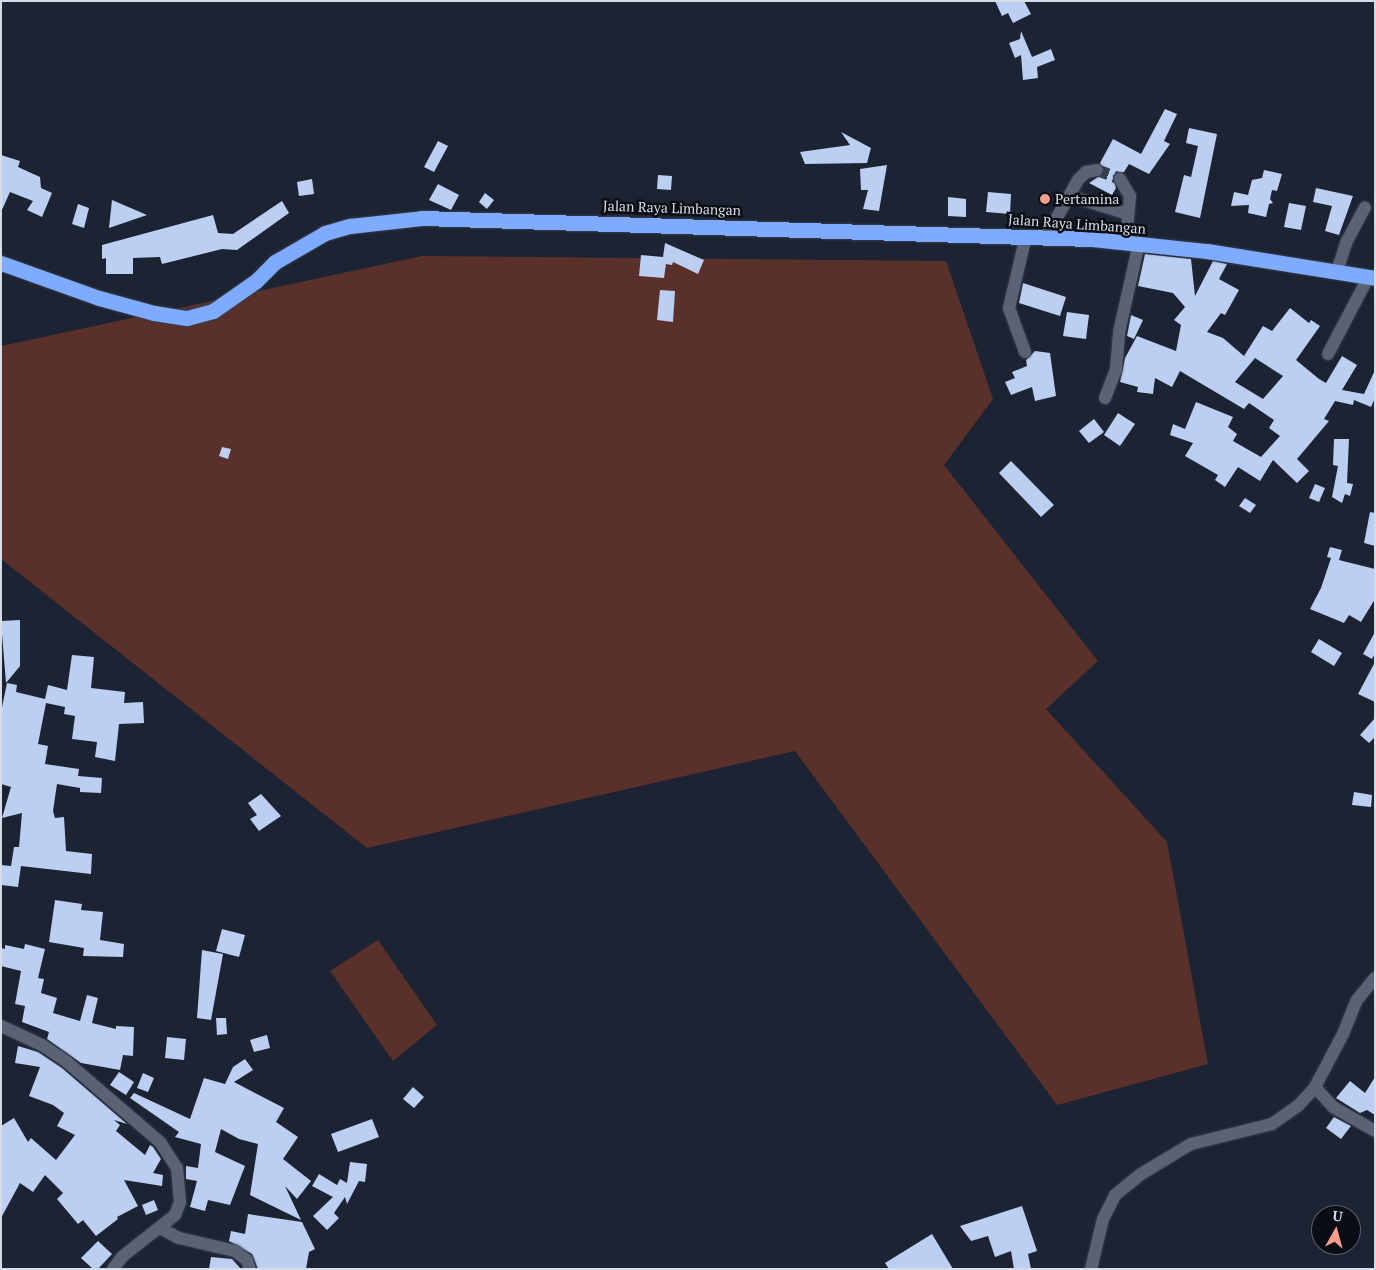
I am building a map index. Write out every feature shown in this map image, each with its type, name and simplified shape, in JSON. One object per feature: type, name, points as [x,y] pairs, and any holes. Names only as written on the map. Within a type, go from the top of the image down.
[{"type":"highway","name":"Jalan Raya Limbangan","points":[[1,263],[99,298],[154,313],[187,318],[213,311],[256,281],[275,262],[324,233],[386,221],[422,218],[657,223],[1046,236],[1132,243],[1372,277]]},
{"type":"street","points":[[1046,236],[1086,172],[1096,170]]},
{"type":"street","points":[[1105,398],[1116,369],[1119,332],[1132,243],[1128,214],[1130,196],[1120,179]]},
{"type":"street","points":[[1070,196],[1128,214]]},
{"type":"street","points":[[1337,271],[1347,241],[1365,207]]},
{"type":"street","points":[[1025,352],[1010,308],[1026,236]]},
{"type":"street","points":[[1328,354],[1372,277]]},
{"type":"street","points":[[1091,1269],[1102,1219],[1115,1195],[1168,1156],[1191,1144],[1272,1124],[1294,1110],[1315,1087],[1344,1034],[1357,1000],[1375,978]]},
{"type":"street","points":[[1,1026],[42,1045],[67,1062],[153,1136],[170,1155],[177,1168],[180,1202],[175,1215],[123,1256],[113,1269]]},
{"type":"street","points":[[1315,1087],[1333,1107],[1375,1131]]},
{"type":"street","points":[[160,1228],[179,1238],[235,1251],[247,1260],[250,1269]]},
{"type":"shaded area","points":[[422,256],[946,261],[993,399],[944,465],[1098,661],[1046,709],[1167,842],[1208,1064],[1057,1105],[795,751],[367,848],[1,559],[1,346]]},
{"type":"shaded area","points":[[378,940],[437,1025],[393,1061],[330,971]]},
{"type":"building","points":[[995,1],[1024,1],[1031,14],[1013,23],[1008,13],[1002,16]]},
{"type":"building","points":[[1021,31],[1032,57],[1051,49],[1055,60],[1037,67],[1038,78],[1023,80],[1021,55],[1015,58],[1009,43],[1020,39]]},
{"type":"building","points":[[1165,109],[1177,114],[1164,141],[1170,144],[1149,174],[1129,164],[1124,172],[1113,175],[1116,188],[1112,195],[1089,183],[1104,173],[1100,163],[1113,139],[1141,154]]},
{"type":"building","points":[[1189,128],[1217,134],[1200,218],[1175,212],[1184,175],[1191,177],[1198,146],[1186,143]]},
{"type":"building","points":[[841,132],[871,148],[867,163],[805,164],[800,152],[850,145]]},
{"type":"building","points":[[438,141],[448,146],[434,172],[424,167]]},
{"type":"building","points":[[1,155],[20,161],[18,167],[40,177],[41,188],[52,193],[42,217],[27,210],[33,201],[10,192],[1,212]]},
{"type":"building","points":[[887,165],[879,211],[863,209],[868,190],[861,190],[860,169]]},
{"type":"building","points":[[1264,170],[1282,174],[1277,191],[1272,190],[1270,199],[1273,203],[1269,204],[1266,217],[1248,213],[1249,205],[1231,206],[1234,192],[1248,195],[1252,180],[1262,178]]},
{"type":"building","points":[[658,175],[672,176],[671,190],[657,189]]},
{"type":"building","points":[[312,179],[314,194],[299,196],[297,182]]},
{"type":"building","points":[[438,184],[459,195],[451,210],[429,200]]},
{"type":"building","points":[[1316,188],[1353,196],[1339,235],[1325,231],[1332,206],[1313,202]]},
{"type":"building","points":[[988,192],[1011,194],[1010,214],[986,212]]},
{"type":"building","points":[[485,193],[494,200],[487,209],[479,202]]},
{"type":"building","points":[[948,197],[966,199],[966,217],[948,216]]},
{"type":"building","points":[[112,200],[147,215],[109,228]]},
{"type":"building","points":[[282,201],[289,213],[237,250],[222,249],[162,264],[160,257],[133,258],[133,274],[106,274],[106,258],[102,259],[102,245],[213,215],[218,233],[233,234]]},
{"type":"building","points":[[1289,203],[1306,206],[1301,230],[1284,227]]},
{"type":"building","points":[[78,204],[89,208],[84,228],[72,224]]},
{"type":"building","points":[[665,243],[704,260],[698,274],[673,262],[672,265],[666,264],[664,278],[639,276],[641,255],[663,257]]},
{"type":"building","points":[[1145,254],[1191,259],[1195,296],[1213,261],[1227,264],[1219,279],[1239,290],[1225,315],[1221,313],[1207,332],[1223,338],[1244,356],[1263,326],[1272,331],[1290,308],[1309,323],[1311,320],[1320,326],[1296,360],[1326,383],[1342,356],[1357,365],[1342,390],[1364,394],[1375,370],[1375,398],[1371,407],[1354,400],[1353,405],[1335,401],[1324,419],[1329,421],[1297,459],[1309,471],[1297,483],[1273,460],[1260,481],[1238,467],[1225,487],[1215,480],[1218,475],[1185,456],[1193,443],[1170,435],[1173,424],[1185,429],[1196,402],[1233,417],[1228,427],[1237,434],[1233,441],[1261,457],[1280,436],[1269,428],[1274,420],[1249,403],[1244,409],[1180,371],[1172,387],[1155,378],[1153,394],[1137,392],[1138,387],[1120,382],[1125,358],[1137,336],[1176,351],[1181,325],[1174,320],[1185,307],[1173,293],[1138,286]],"holes":[[[1255,358],[1283,376],[1263,399],[1235,382]]]},
{"type":"building","points":[[1023,283],[1066,297],[1060,316],[1019,303]]},
{"type":"building","points":[[660,290],[675,291],[673,322],[657,320]]},
{"type":"building","points":[[1067,312],[1089,315],[1086,339],[1063,336]]},
{"type":"building","points":[[1131,315],[1143,320],[1134,339],[1127,336]]},
{"type":"building","points":[[1035,351],[1050,353],[1056,396],[1035,401],[1032,387],[1011,395],[1005,382],[1015,378],[1012,372],[1027,366],[1026,360]]},
{"type":"building","points":[[1118,413],[1135,424],[1120,446],[1104,435]]},
{"type":"building","points":[[1094,419],[1104,432],[1089,443],[1079,431]]},
{"type":"building","points":[[1334,439],[1349,439],[1347,483],[1353,484],[1350,496],[1345,494],[1342,503],[1332,497],[1338,466],[1333,465]]},
{"type":"building","points":[[222,447],[231,449],[228,459],[219,456]]},
{"type":"building","points":[[1011,461],[1054,505],[1041,517],[999,473]]},
{"type":"building","points":[[1315,484],[1325,488],[1319,502],[1309,498]]},
{"type":"building","points":[[1245,498],[1256,505],[1250,513],[1239,506]]},
{"type":"building","points":[[1370,512],[1375,513],[1375,546],[1364,543]]},
{"type":"building","points":[[1330,547],[1342,550],[1339,560],[1375,569],[1375,599],[1361,622],[1349,615],[1344,623],[1310,609],[1321,588],[1331,558],[1327,557]]},
{"type":"building","points":[[20,620],[20,666],[6,683],[1,621]]},
{"type":"building","points":[[1375,632],[1375,653],[1372,659],[1363,654]]},
{"type":"building","points":[[1319,639],[1342,653],[1334,666],[1311,652]]},
{"type":"building","points":[[72,655],[94,657],[91,688],[125,692],[124,703],[143,702],[144,723],[119,724],[115,761],[95,757],[97,742],[72,739],[75,716],[64,714],[65,707],[46,703],[38,744],[48,746],[45,764],[79,769],[78,776],[102,778],[101,793],[80,792],[80,788],[57,784],[53,811],[55,818],[64,817],[66,851],[92,854],[91,874],[21,866],[18,887],[1,885],[1,865],[11,866],[14,847],[19,847],[22,813],[2,818],[11,787],[1,784],[1,712],[7,683],[17,685],[16,692],[45,699],[48,685],[67,690]]},
{"type":"building","points":[[1375,662],[1375,702],[1358,694]]},
{"type":"building","points":[[1375,718],[1375,737],[1369,743],[1360,735]]},
{"type":"building","points":[[1354,792],[1372,795],[1371,807],[1352,805]]},
{"type":"building","points":[[261,794],[281,816],[259,831],[250,819],[257,815],[248,803]]},
{"type":"building","points":[[55,900],[82,904],[81,910],[103,912],[100,940],[124,944],[123,957],[83,956],[84,948],[49,942]]},
{"type":"building","points":[[222,929],[245,935],[239,957],[216,951]]},
{"type":"building","points":[[25,944],[45,949],[38,978],[44,979],[41,993],[57,998],[53,1013],[80,1021],[87,995],[98,998],[92,1023],[116,1029],[116,1026],[134,1027],[133,1056],[123,1055],[120,1070],[81,1063],[47,1039],[49,1032],[22,1022],[25,1006],[15,1004],[21,971],[1,966],[1,948],[5,949],[5,945],[24,949]]},
{"type":"building","points":[[202,950],[223,954],[211,1020],[197,1018]]},
{"type":"building","points":[[216,1018],[226,1018],[227,1034],[217,1035]]},
{"type":"building","points":[[267,1035],[270,1048],[254,1052],[250,1040]]},
{"type":"building","points":[[167,1037],[186,1039],[184,1060],[165,1058]]},
{"type":"building","points":[[18,1046],[38,1052],[62,1068],[127,1124],[114,1120],[120,1125],[116,1131],[145,1155],[150,1145],[161,1159],[153,1173],[163,1175],[162,1186],[124,1180],[138,1206],[117,1217],[118,1219],[96,1236],[83,1220],[78,1224],[57,1199],[63,1193],[45,1175],[33,1192],[20,1183],[1,1218],[1,1126],[14,1118],[28,1142],[31,1138],[56,1160],[75,1135],[57,1126],[64,1113],[53,1105],[29,1096],[40,1067],[15,1063]]},
{"type":"building","points":[[245,1059],[253,1070],[234,1082],[284,1108],[276,1122],[298,1137],[283,1159],[311,1181],[297,1199],[285,1186],[301,1220],[250,1195],[258,1144],[239,1139],[221,1129],[215,1152],[245,1166],[230,1205],[208,1200],[205,1211],[190,1207],[197,1181],[186,1179],[186,1166],[198,1168],[201,1144],[175,1137],[179,1132],[130,1098],[134,1093],[190,1119],[204,1078],[225,1084],[233,1067]]},
{"type":"building","points":[[119,1072],[134,1082],[126,1095],[110,1085]]},
{"type":"building","points":[[143,1073],[154,1078],[148,1092],[137,1088]]},
{"type":"building","points":[[1375,1077],[1375,1115],[1367,1110],[1360,1113],[1336,1098],[1350,1081],[1365,1093]]},
{"type":"building","points":[[413,1087],[424,1097],[414,1108],[403,1099]]},
{"type":"building","points":[[1334,1117],[1351,1126],[1341,1139],[1326,1128]]},
{"type":"building","points":[[372,1119],[379,1137],[338,1152],[331,1134]]},
{"type":"building","points":[[350,1162],[367,1164],[365,1182],[359,1181],[347,1204],[345,1197],[334,1213],[339,1218],[327,1230],[313,1216],[333,1197],[312,1186],[319,1174],[337,1185],[340,1179],[347,1183]]},
{"type":"building","points":[[154,1200],[158,1210],[146,1215],[142,1205]]},
{"type":"building","points":[[1022,1206],[1037,1251],[1028,1254],[1031,1269],[1014,1269],[1011,1251],[995,1257],[988,1236],[971,1241],[960,1226]]},
{"type":"building","points":[[248,1214],[302,1222],[315,1249],[309,1252],[306,1269],[258,1269],[252,1254],[229,1241],[231,1231],[245,1234]]},
{"type":"building","points":[[932,1234],[953,1269],[889,1269],[885,1263]]},
{"type":"building","points":[[98,1241],[112,1254],[98,1269],[93,1269],[81,1258]]},
{"type":"building","points":[[211,1257],[232,1259],[241,1269],[209,1269]]},
{"type":"tunnel","points":[[1097,170],[1120,179]]},
{"type":"place","name":"Pertamina","points":[[1045,199]]}]
